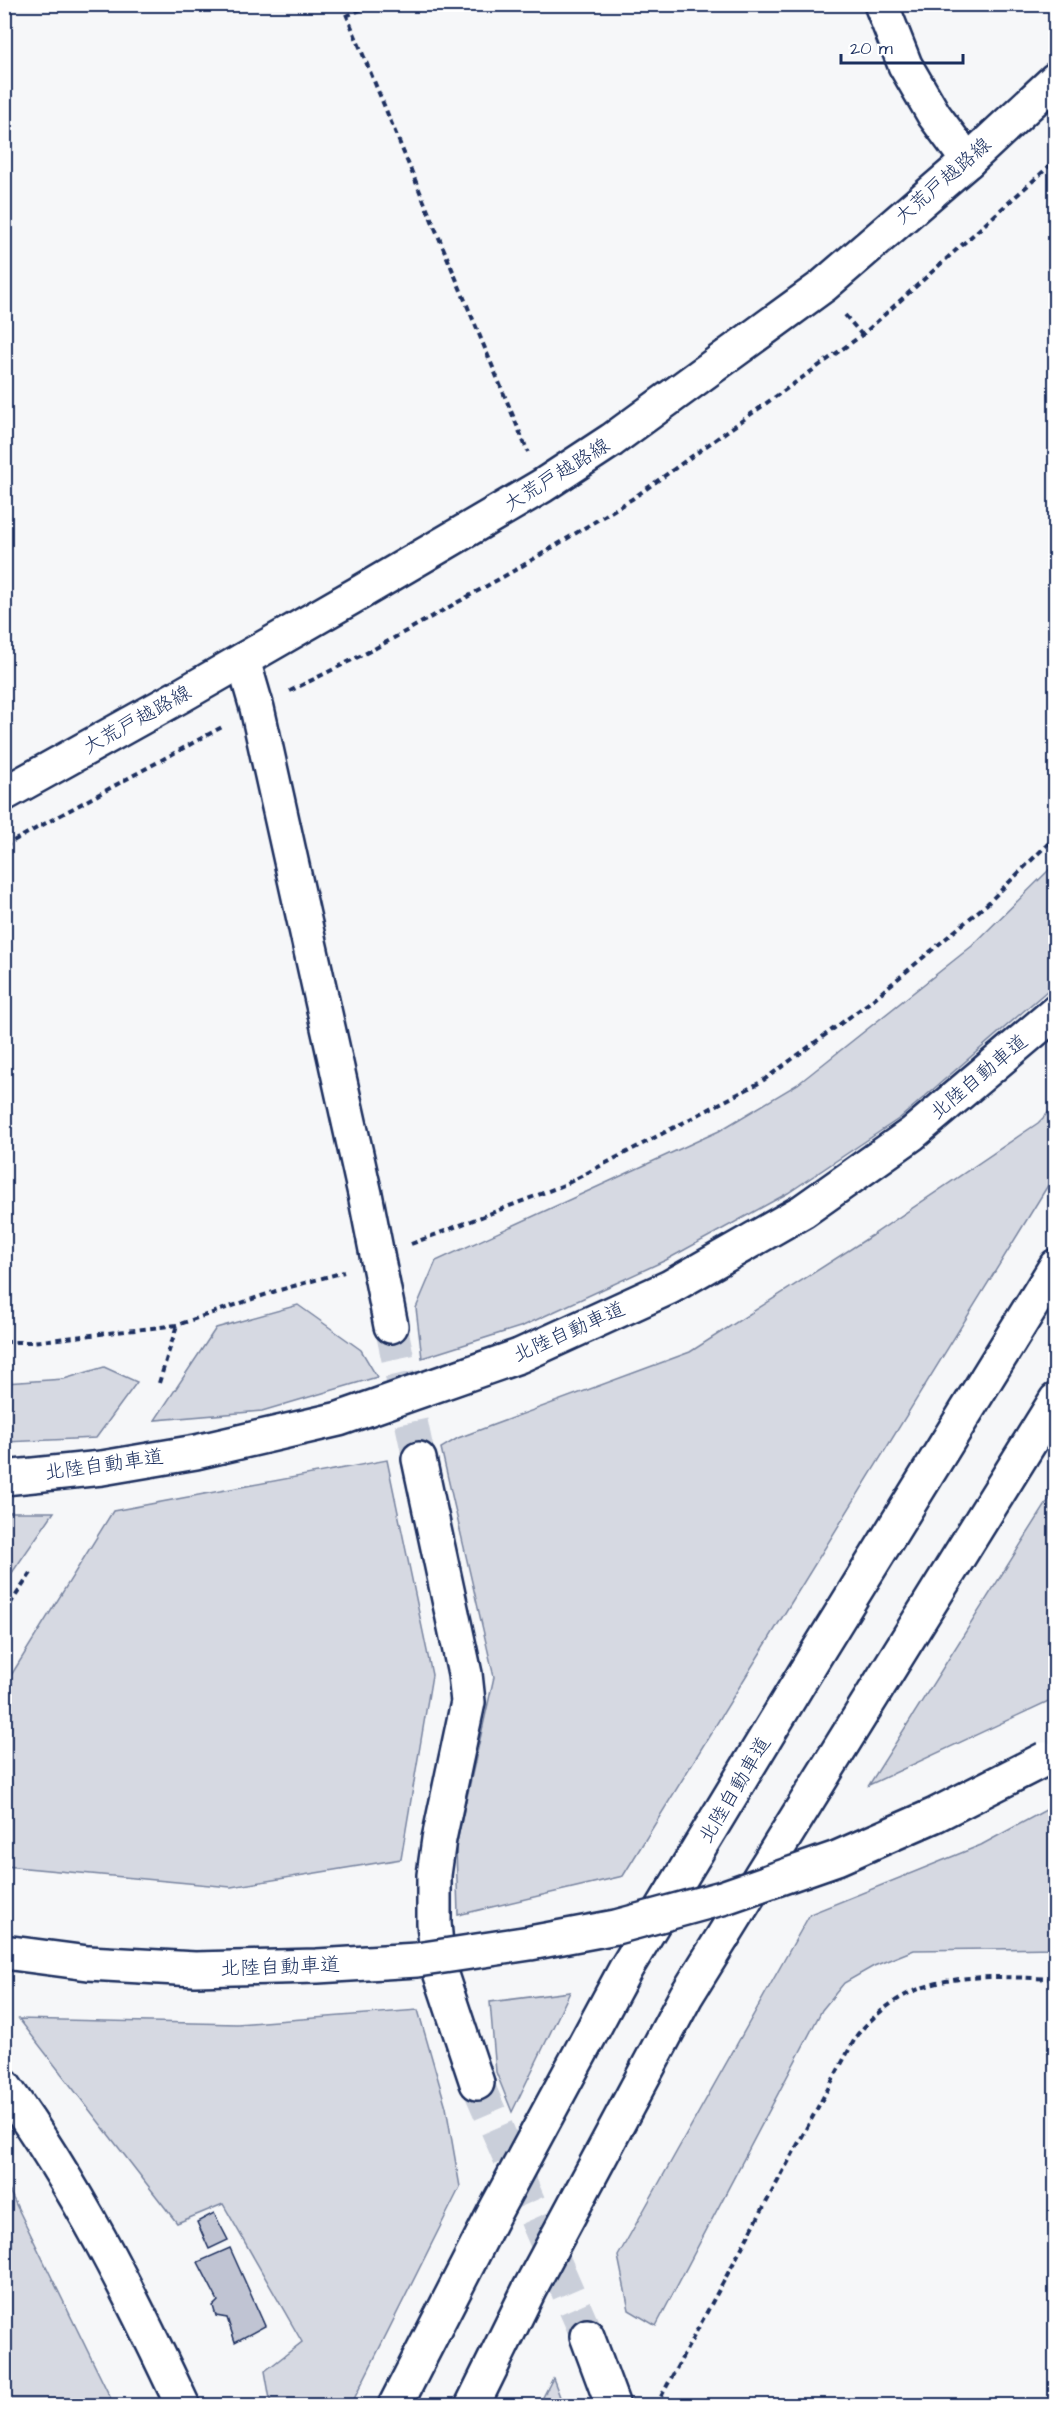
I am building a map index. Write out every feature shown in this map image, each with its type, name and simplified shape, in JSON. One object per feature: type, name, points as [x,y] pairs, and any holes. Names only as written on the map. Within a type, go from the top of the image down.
[{"type":"main road","points":[[881,4],[905,65],[934,115],[968,161]]},
{"type":"main road","name":"大荒戸越路線","points":[[4,794],[243,660],[542,486],[639,421],[823,286],[968,161],[1056,79]]},
{"type":"main road","points":[[243,660],[257,708],[365,1194],[391,1326]]},
{"type":"main road","name":"北陸自動車道","points":[[4,1478],[102,1468],[196,1452],[339,1419],[519,1356],[670,1287],[803,1211],[912,1134],[1056,1012]]},
{"type":"main road","name":"北陸自動車道","points":[[395,2406],[466,2265],[625,1970],[827,1636],[1056,1266]]},
{"type":"main road","points":[[471,2406],[529,2290],[686,1996],[1056,1400]]},
{"type":"main road","points":[[419,1459],[465,1674],[468,1702],[439,1839],[434,1875],[434,1923],[438,1966],[477,2083]]},
{"type":"main road","name":"北陸自動車道","points":[[4,1952],[88,1963],[195,1969],[317,1966],[417,1960],[616,1927],[722,1898],[837,1858],[935,1815],[1050,1756]]},
{"type":"main road","points":[[4,2086],[36,2130],[96,2230],[148,2330],[183,2406]]},
{"type":"main road","points":[[587,2336],[613,2406]]},
{"type":"path","points":[[342,4],[542,486]]},
{"type":"path","points":[[346,16],[375,4]]},
{"type":"path","points":[[4,1342],[32,1342],[177,1325],[276,1291],[342,1273],[376,1256],[564,1185],[761,1082],[879,995],[987,904],[1056,836]]},
{"type":"path","points":[[159,1383],[177,1325]]},
{"type":"path","points":[[4,1613],[31,1573]]},
{"type":"path","points":[[656,2406],[857,2035],[874,2015],[898,1998],[921,1986],[966,1977],[1056,1979]]},
{"type":"shaded area","points":[[1055,864],[1055,984],[900,1118],[788,1193],[666,1260],[523,1326],[422,1358],[416,1308],[436,1261],[719,1131],[798,1084],[972,946]]},
{"type":"shaded area","points":[[1055,1106],[1055,1174],[623,1876],[458,1915],[456,1846],[494,1677],[441,1448],[458,1438],[690,1352],[871,1236],[1038,1123]]},
{"type":"shaded area","points":[[298,1305],[361,1350],[377,1377],[262,1411],[155,1420],[216,1328]]},
{"type":"shaded area","points":[[104,1367],[137,1382],[96,1438],[5,1442],[5,1383],[64,1379]]},
{"type":"shaded area","points":[[387,1460],[432,1675],[401,1859],[231,1887],[5,1866],[5,1685],[113,1511]]},
{"type":"shaded area","points":[[1055,1490],[1055,1698],[869,1785]]},
{"type":"shaded area","points":[[4,1512],[54,1512],[5,1583]]},
{"type":"shaded area","points":[[1055,1805],[1055,1948],[914,1950],[874,1966],[844,1983],[822,2010],[656,2326],[629,2310],[618,2256],[810,1914],[981,1845]]},
{"type":"shaded area","points":[[570,1992],[512,2112],[496,2072],[490,2002]]},
{"type":"shaded area","points":[[418,2010],[446,2107],[460,2187],[351,2405],[271,2405],[265,2371],[302,2342],[223,2204],[177,2223],[19,2019],[237,2024]]},
{"type":"shaded area","points":[[5,2182],[114,2405],[5,2405]]},
{"type":"shaded area","points":[[553,2378],[563,2405],[539,2405]]},
{"type":"building","points":[[214,2213],[228,2240],[209,2249],[197,2222]]},
{"type":"building","points":[[230,2248],[265,2326],[235,2342],[227,2318],[216,2316],[213,2306],[218,2301],[198,2262]]},
{"type":"tunnel","points":[[391,1326],[419,1459]]},
{"type":"tunnel","points":[[477,2083],[587,2336]]}]
